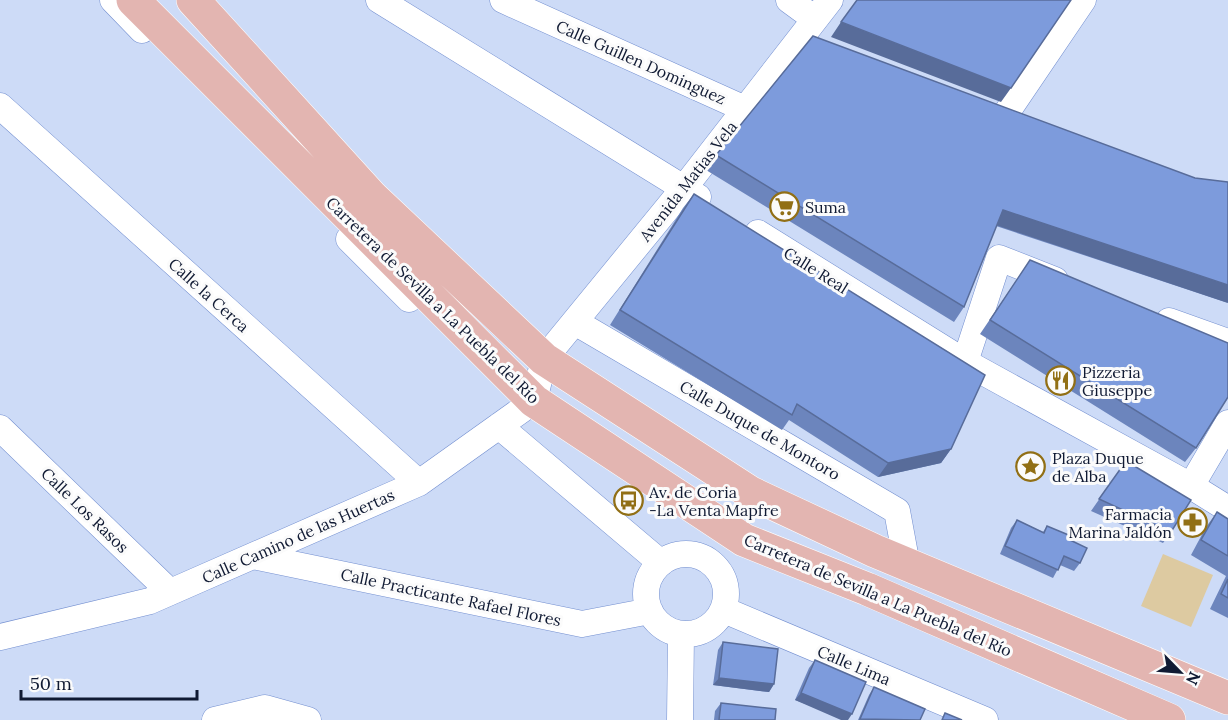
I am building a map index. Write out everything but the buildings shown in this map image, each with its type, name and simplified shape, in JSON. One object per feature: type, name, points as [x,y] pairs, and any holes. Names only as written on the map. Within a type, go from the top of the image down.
[{"type":"main road","name":"Carretera de Sevilla a La Puebla del Río","points":[[133,0],[525,392],[744,540],[867,588],[1169,720]]},
{"type":"main road","name":"Carretera de Sevilla a La Puebla del Río","points":[[193,0],[372,196],[544,359],[751,493],[908,565],[1228,698]]},
{"type":"main road","points":[[408,299],[525,392]]},
{"type":"street","points":[[113,0],[408,299]]},
{"type":"street","name":"Calle Real","points":[[380,0],[965,362],[1191,486],[1228,509]]},
{"type":"street","name":"Calle Guillen Dominguez","points":[[503,0],[745,109]]},
{"type":"street","points":[[789,0],[818,24]]},
{"type":"street","points":[[1005,118],[1083,0]]},
{"type":"street","name":"Avenida Matias Vela","points":[[544,359],[684,188],[745,109],[818,24]]},
{"type":"street","name":"Calle la Cerca","points":[[0,106],[418,483]]},
{"type":"street","points":[[965,362],[999,258],[1082,290]]},
{"type":"street","points":[[1149,314],[1228,342]]},
{"type":"street","name":"Calle Duque de Montoro","points":[[575,322],[897,511],[908,565]]},
{"type":"street","points":[[525,392],[544,359]]},
{"type":"street","name":"Calle Camino de las Huertas","points":[[0,637],[150,602],[418,483],[499,426],[525,392]]},
{"type":"street","points":[[1191,486],[1228,423]]},
{"type":"street","points":[[499,426],[661,563]]},
{"type":"street","name":"Calle Los Rasos","points":[[0,428],[170,592]]},
{"type":"street","points":[[686,554],[699,556],[711,562],[720,572],[727,597],[724,610],[717,621],[694,634],[681,634],[668,630],[650,611],[646,598],[647,585],[652,573],[661,563],[673,556],[686,554]]},
{"type":"street","name":"Calle Practicante Rafael Flores","points":[[253,556],[582,624],[650,611]]},
{"type":"street","name":"Calle Lima","points":[[724,610],[985,720]]},
{"type":"street","points":[[681,634],[681,720]]},
{"type":"street","points":[[215,720],[265,708],[308,720]]},
{"type":"shaded area","points":[[1163,554],[1213,575],[1191,627],[1141,606]]},
{"type":"place","name":"Suma","points":[[784,207]]},
{"type":"place","name":"Pizzeria Giuseppe","points":[[1061,381]]},
{"type":"place","name":"Plaza Duque de Alba","points":[[1031,467]]},
{"type":"place","name":"Av. de Coria -La Venta Mapfre","points":[[628,501]]},
{"type":"place","name":"Farmacia Marina Jaldón","points":[[1193,523]]}]
